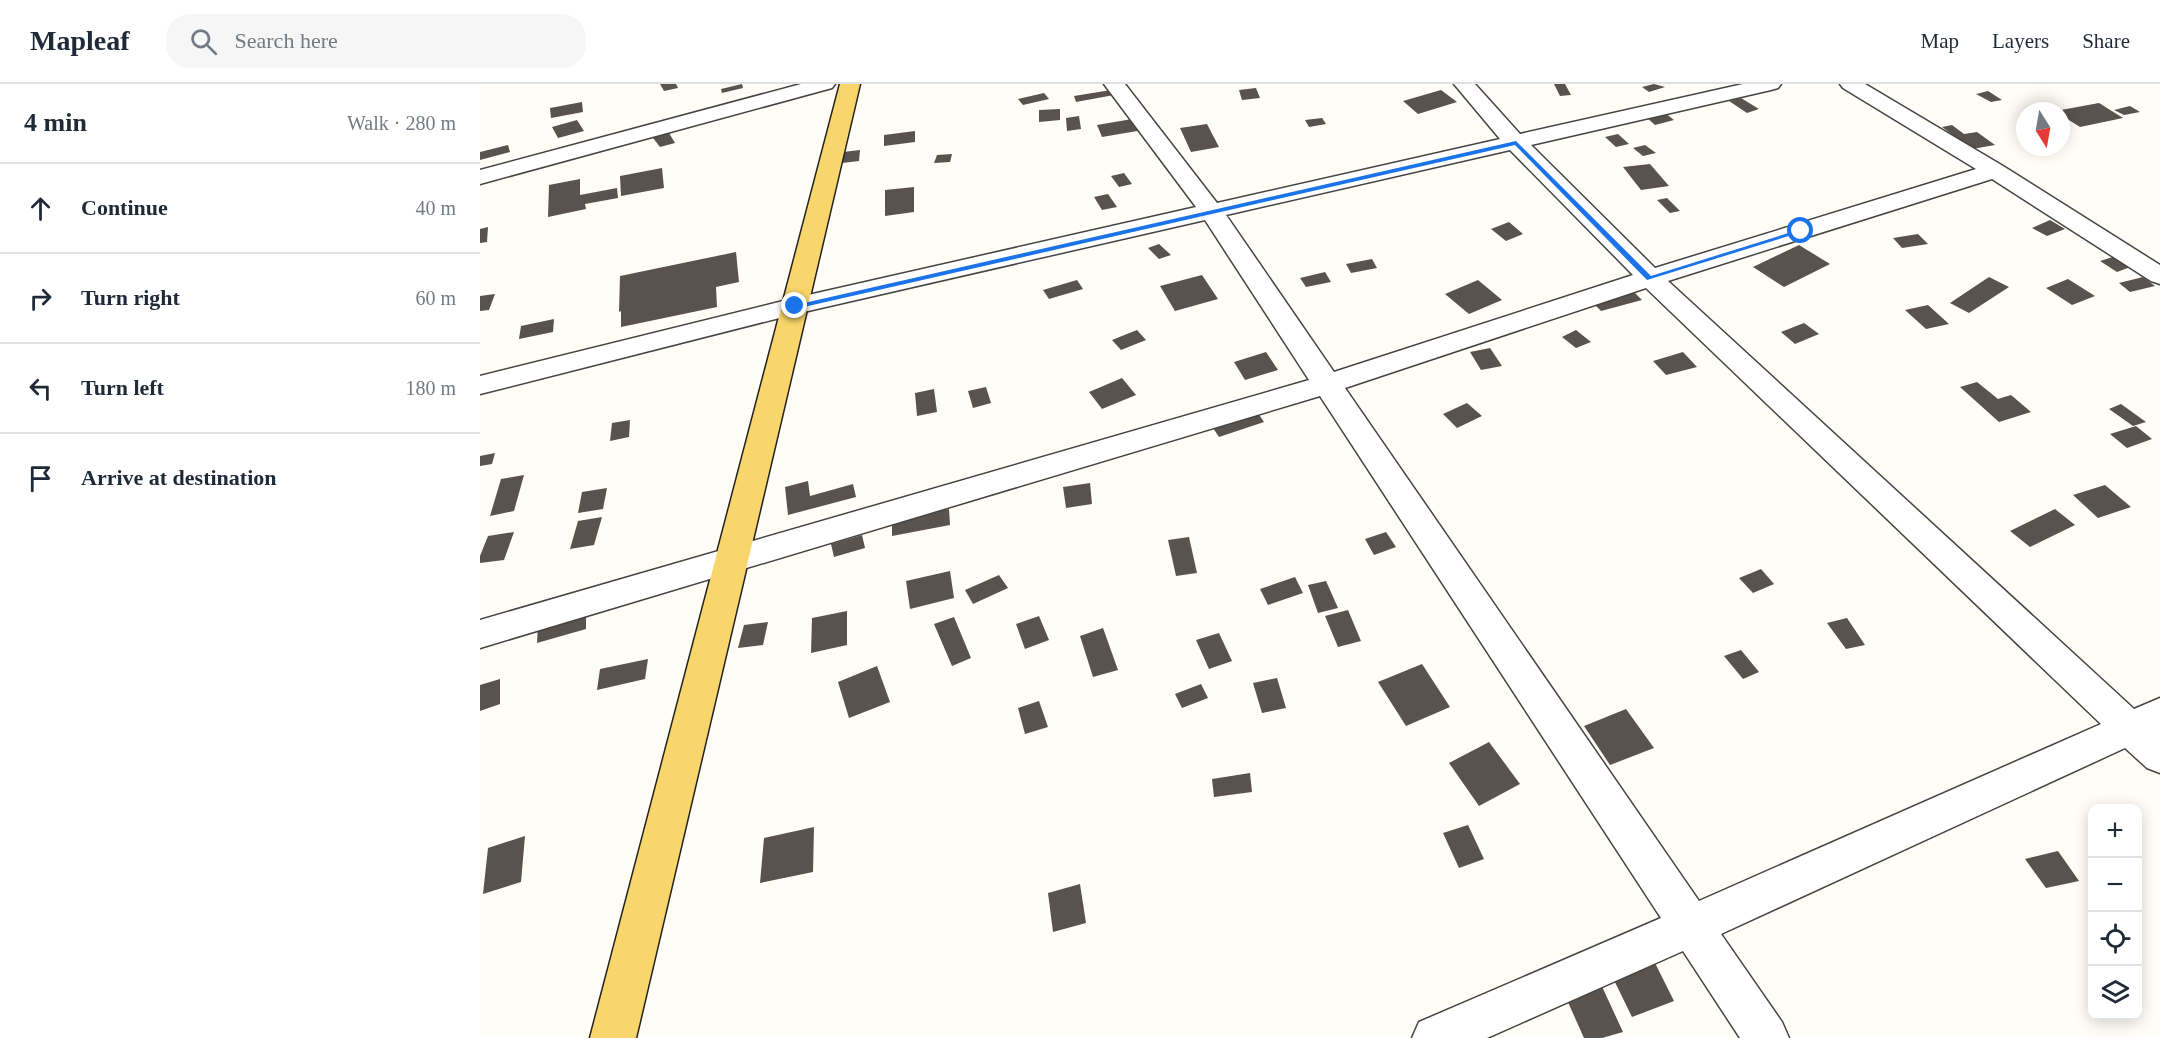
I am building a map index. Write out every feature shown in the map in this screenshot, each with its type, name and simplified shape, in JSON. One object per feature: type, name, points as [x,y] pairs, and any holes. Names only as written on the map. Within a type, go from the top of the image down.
[{"type":"main road","points":[[613,1038],[850,84]]},
{"type":"street","points":[[480,177],[825,84]]},
{"type":"street","points":[[1114,84],[1212,212],[1766,1038]]},
{"type":"street","points":[[1464,84],[1516,143],[1650,278],[2145,721],[2160,756]]},
{"type":"street","points":[[480,385],[795,306],[1771,84]]},
{"type":"street","points":[[1850,84],[1995,171],[2160,276]]},
{"type":"street","points":[[480,634],[1327,384],[1650,278],[1995,171]]},
{"type":"street","points":[[1435,1038],[1691,926],[2145,721]]},
{"type":"building","points":[[660,84],[676,84],[678,88],[664,91]]},
{"type":"building","points":[[742,84],[743,88],[722,93],[721,89]]},
{"type":"building","points":[[1554,84],[1565,84],[1571,95],[1560,96]]},
{"type":"building","points":[[1654,84],[1665,87],[1649,92],[1642,87]]},
{"type":"building","points":[[1256,88],[1260,98],[1242,100],[1239,90]]},
{"type":"building","points":[[1111,90],[1114,95],[1076,102],[1074,96]]},
{"type":"building","points":[[1441,90],[1457,102],[1418,114],[1403,101]]},
{"type":"building","points":[[1988,91],[2002,100],[1991,102],[1976,94]]},
{"type":"building","points":[[1044,93],[1049,99],[1023,105],[1018,99]]},
{"type":"building","points":[[1741,98],[1759,109],[1747,113],[1729,101]]},
{"type":"building","points":[[582,102],[583,112],[551,118],[550,108]]},
{"type":"building","points":[[2099,103],[2123,118],[2080,127],[2070,121],[2070,108]]},
{"type":"building","points":[[2130,106],[2140,112],[2124,115],[2114,110]]},
{"type":"building","points":[[1060,109],[1060,120],[1039,122],[1039,110]]},
{"type":"building","points":[[1665,113],[1674,120],[1655,125],[1646,117]]},
{"type":"building","points":[[1079,116],[1081,129],[1067,131],[1066,118]]},
{"type":"building","points":[[1138,118],[1143,130],[1102,137],[1097,125]]},
{"type":"building","points":[[1322,118],[1326,124],[1309,127],[1305,120]]},
{"type":"building","points":[[577,120],[584,131],[558,138],[552,127]]},
{"type":"building","points":[[1207,124],[1219,147],[1191,152],[1180,128]]},
{"type":"building","points":[[1952,125],[1964,134],[1977,132],[1995,145],[1972,149],[1942,127]]},
{"type":"building","points":[[915,131],[915,142],[884,146],[884,135]]},
{"type":"building","points":[[669,133],[675,143],[660,147],[653,138]]},
{"type":"building","points":[[1618,134],[1629,144],[1616,147],[1605,137]]},
{"type":"building","points":[[508,145],[510,152],[480,160],[480,152]]},
{"type":"building","points":[[1645,145],[1656,153],[1643,156],[1633,148]]},
{"type":"building","points":[[860,150],[859,161],[842,163],[843,152]]},
{"type":"building","points":[[952,154],[950,162],[934,163],[937,155]]},
{"type":"building","points":[[1650,164],[1669,186],[1641,190],[1623,167]]},
{"type":"building","points":[[662,168],[664,188],[621,196],[620,176]]},
{"type":"building","points":[[1124,173],[1132,184],[1119,187],[1111,176]]},
{"type":"building","points":[[580,179],[580,195],[617,188],[618,198],[585,204],[586,209],[548,217],[549,185]]},
{"type":"building","points":[[914,187],[914,212],[885,216],[885,190]]},
{"type":"building","points":[[1108,194],[1117,207],[1102,210],[1094,197]]},
{"type":"building","points":[[1667,198],[1680,211],[1670,213],[1657,200]]},
{"type":"building","points":[[2050,220],[2065,229],[2047,236],[2032,228]]},
{"type":"building","points":[[1509,222],[1523,234],[1506,241],[1491,229]]},
{"type":"building","points":[[488,227],[487,242],[480,243],[480,229]]},
{"type":"building","points":[[1918,234],[1928,244],[1902,248],[1893,238]]},
{"type":"building","points":[[1159,244],[1171,255],[1159,259],[1148,248]]},
{"type":"building","points":[[1799,245],[1830,264],[1784,287],[1753,267]]},
{"type":"building","points":[[736,252],[739,282],[716,287],[717,307],[621,327],[620,276]]},
{"type":"building","points":[[2116,256],[2133,266],[2117,272],[2100,261]]},
{"type":"building","points":[[1372,259],[1377,268],[1351,273],[1346,264]]},
{"type":"building","points":[[1325,272],[1331,282],[1306,287],[1300,278]]},
{"type":"building","points":[[1202,275],[1218,299],[1175,311],[1160,286]]},
{"type":"building","points":[[1989,277],[2009,287],[1969,313],[1950,303]]},
{"type":"building","points":[[2143,277],[2155,286],[2130,292],[2119,283]]},
{"type":"building","points":[[2068,279],[2095,296],[2072,305],[2046,288]]},
{"type":"building","points":[[1077,280],[1083,289],[1049,299],[1043,290]]},
{"type":"building","points":[[1478,280],[1502,300],[1469,314],[1445,294]]},
{"type":"building","points":[[1630,288],[1642,300],[1601,311],[1589,299]]},
{"type":"building","points":[[495,294],[489,310],[480,311],[480,296]]},
{"type":"building","points":[[1928,305],[1949,324],[1926,329],[1905,310]]},
{"type":"building","points":[[554,319],[553,332],[519,339],[521,326]]},
{"type":"building","points":[[1804,323],[1819,334],[1795,344],[1781,332]]},
{"type":"building","points":[[1137,330],[1146,340],[1121,350],[1112,340]]},
{"type":"building","points":[[1576,330],[1591,342],[1576,348],[1562,337]]},
{"type":"building","points":[[1490,348],[1502,366],[1481,370],[1470,352]]},
{"type":"building","points":[[1266,352],[1278,370],[1245,380],[1234,362]]},
{"type":"building","points":[[1683,352],[1697,367],[1666,375],[1653,361]]},
{"type":"building","points":[[1122,378],[1136,395],[1102,409],[1089,392]]},
{"type":"building","points":[[1977,382],[1998,399],[2011,395],[2031,412],[1999,422],[1960,387]]},
{"type":"building","points":[[986,387],[991,403],[973,408],[968,391]]},
{"type":"building","points":[[934,389],[937,412],[917,416],[915,393]]},
{"type":"building","points":[[1467,403],[1482,416],[1457,428],[1443,414]]},
{"type":"building","points":[[2121,404],[2146,422],[2133,426],[2109,409]]},
{"type":"building","points":[[1256,410],[1264,422],[1219,437],[1211,425]]},
{"type":"building","points":[[630,420],[629,437],[610,441],[612,423]]},
{"type":"building","points":[[2136,426],[2152,439],[2127,448],[2110,434]]},
{"type":"building","points":[[495,453],[492,464],[480,466],[480,456]]},
{"type":"building","points":[[524,475],[514,511],[490,516],[501,479]]},
{"type":"building","points":[[808,481],[810,496],[853,484],[856,497],[788,515],[785,487]]},
{"type":"building","points":[[1090,483],[1092,504],[1066,508],[1063,487]]},
{"type":"building","points":[[2105,485],[2131,507],[2098,518],[2073,495]]},
{"type":"building","points":[[607,488],[603,509],[578,513],[582,492]]},
{"type":"building","points":[[949,509],[950,525],[892,536],[892,519]]},
{"type":"building","points":[[2055,509],[2075,525],[2030,547],[2010,531]]},
{"type":"building","points":[[602,517],[594,545],[570,549],[578,521]]},
{"type":"building","points":[[514,532],[504,560],[480,563],[480,556],[488,536]]},
{"type":"building","points":[[1386,532],[1396,547],[1374,555],[1365,539]]},
{"type":"building","points":[[862,535],[865,548],[834,557],[831,544]]},
{"type":"building","points":[[1189,537],[1197,573],[1176,576],[1168,540]]},
{"type":"building","points":[[1761,569],[1774,584],[1753,593],[1739,578]]},
{"type":"building","points":[[950,571],[954,598],[910,609],[906,581]]},
{"type":"building","points":[[999,575],[1008,588],[973,604],[965,590]]},
{"type":"building","points":[[1295,577],[1303,593],[1268,605],[1260,589]]},
{"type":"building","points":[[1326,581],[1338,608],[1318,613],[1308,585]]},
{"type":"building","points":[[586,610],[586,629],[537,643],[538,623]]},
{"type":"building","points":[[1348,610],[1361,641],[1338,647],[1325,616]]},
{"type":"building","points":[[847,611],[847,645],[811,653],[812,618]]},
{"type":"building","points":[[1039,616],[1049,640],[1025,649],[1016,624]]},
{"type":"building","points":[[954,617],[971,658],[952,666],[934,624]]},
{"type":"building","points":[[1847,618],[1865,645],[1846,649],[1827,623]]},
{"type":"building","points":[[768,622],[763,645],[738,648],[744,625]]},
{"type":"building","points":[[1103,628],[1118,670],[1093,677],[1080,636]]},
{"type":"building","points":[[1219,633],[1232,661],[1209,669],[1196,640]]},
{"type":"building","points":[[1741,650],[1759,672],[1743,679],[1724,656]]},
{"type":"building","points":[[648,659],[645,679],[597,690],[600,669]]},
{"type":"building","points":[[1422,664],[1450,707],[1406,726],[1378,682]]},
{"type":"building","points":[[877,666],[890,702],[849,718],[838,682]]},
{"type":"building","points":[[1277,678],[1286,708],[1262,713],[1253,683]]},
{"type":"building","points":[[500,679],[500,704],[480,711],[480,685]]},
{"type":"building","points":[[1201,684],[1208,698],[1182,708],[1175,694]]},
{"type":"building","points":[[1039,701],[1048,727],[1025,734],[1018,708]]},
{"type":"building","points":[[1626,709],[1654,748],[1610,765],[1584,726]]},
{"type":"building","points":[[1489,742],[1520,784],[1479,806],[1449,763]]},
{"type":"building","points":[[1250,773],[1252,792],[1214,797],[1212,779]]},
{"type":"building","points":[[1468,825],[1484,859],[1459,868],[1443,833]]},
{"type":"building","points":[[814,827],[813,872],[760,883],[764,838]]},
{"type":"building","points":[[525,836],[521,882],[483,894],[488,848]]},
{"type":"building","points":[[2058,851],[2079,881],[2046,888],[2025,859]]},
{"type":"building","points":[[1080,884],[1086,923],[1053,932],[1048,893]]},
{"type":"building","points":[[1654,961],[1674,1001],[1632,1017],[1612,976]]},
{"type":"building","points":[[1599,980],[1623,1032],[1602,1038],[1584,1038],[1563,991]]},
{"type":"route","points":[[795,306],[1516,143],[1650,278],[1801,231]]}]
